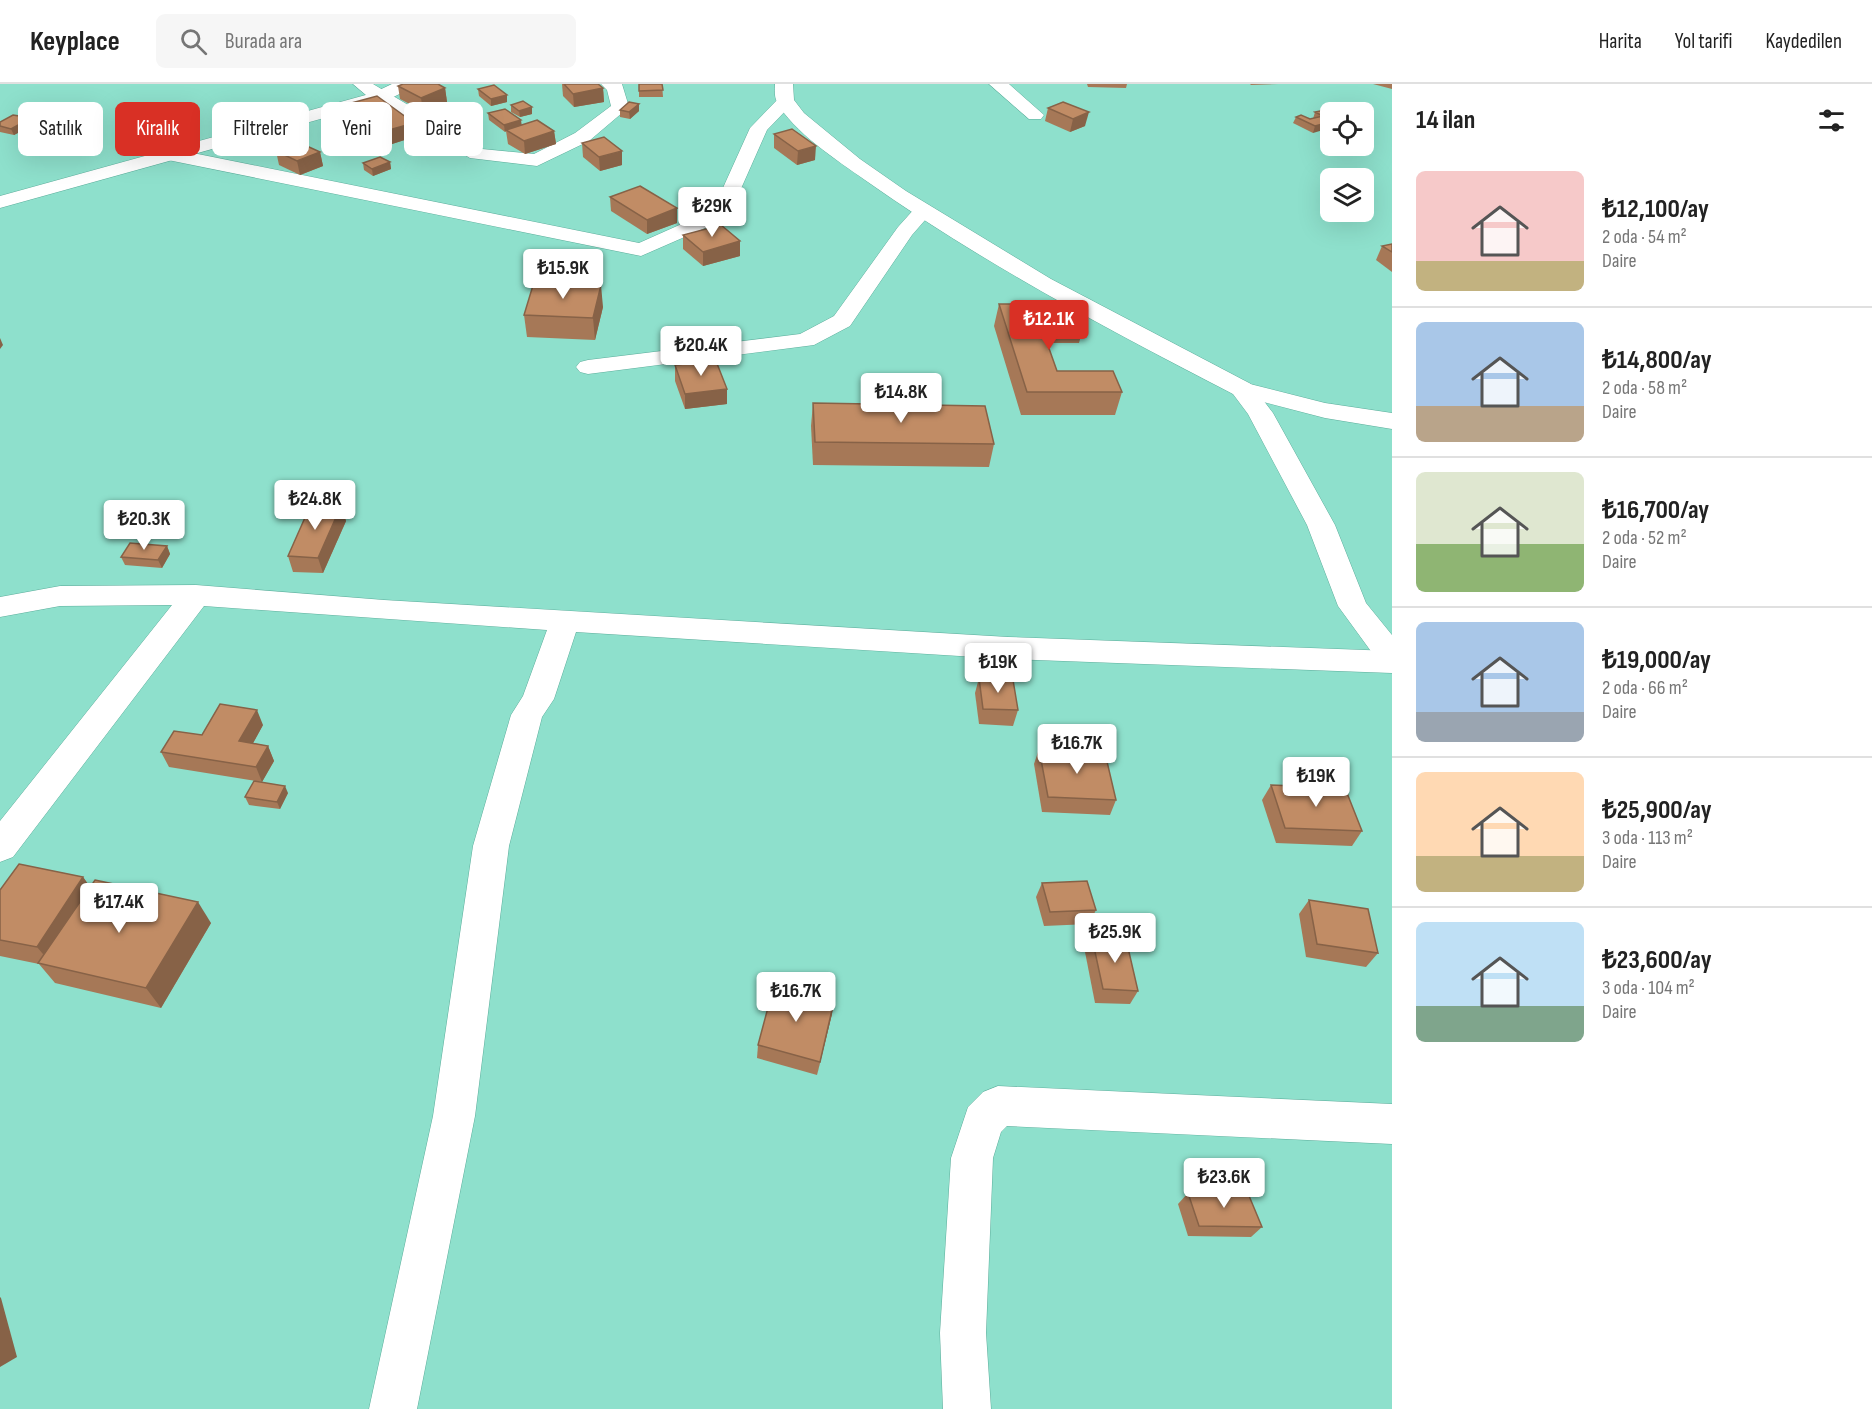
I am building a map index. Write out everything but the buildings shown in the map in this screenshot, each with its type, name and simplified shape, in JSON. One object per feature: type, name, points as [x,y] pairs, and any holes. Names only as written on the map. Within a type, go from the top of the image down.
[{"type":"street","points":[[362,84],[379,97],[477,154],[537,160],[582,137],[620,106],[615,87],[610,84]]},
{"type":"street","points":[[200,145],[379,97],[406,84]]},
{"type":"street","points":[[998,84],[1035,115]]},
{"type":"street","points":[[178,156],[641,250],[721,214],[759,128],[785,93],[812,130],[837,150],[923,211],[1080,303],[1242,389],[1325,410],[1392,421]]},
{"type":"street","points":[[0,202],[161,156]]},
{"type":"street","points":[[588,367],[806,340],[842,321],[904,231],[923,211]]},
{"type":"street","points":[[1242,389],[1260,413],[1321,525],[1353,606],[1390,666]]},
{"type":"street","points":[[0,607],[60,596],[196,595],[565,621],[1008,648],[1390,666]]},
{"type":"street","points":[[0,847],[196,595]]},
{"type":"street","points":[[393,1409],[454,1116],[491,846],[527,715],[538,699],[565,621]]},
{"type":"street","points":[[968,1409],[963,1333],[972,1158],[983,1121],[998,1106],[1392,1124]]}]
